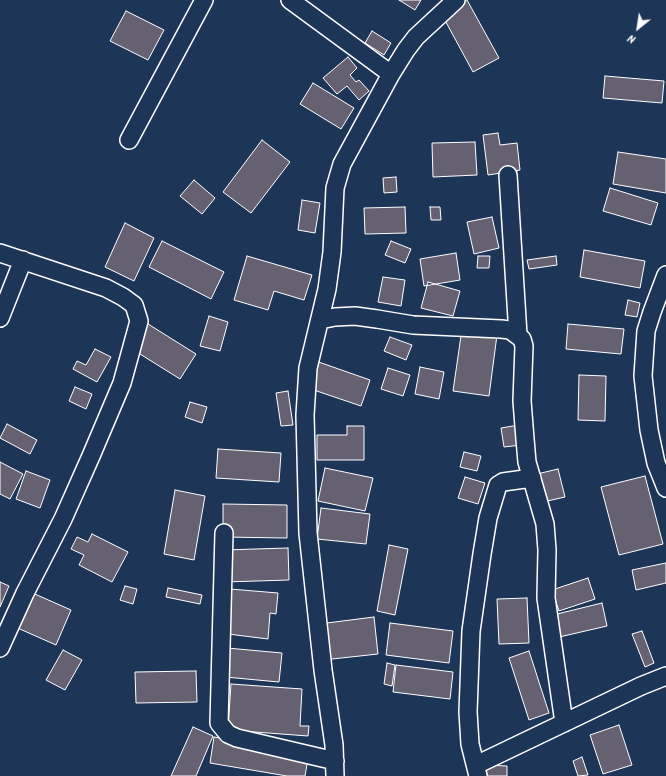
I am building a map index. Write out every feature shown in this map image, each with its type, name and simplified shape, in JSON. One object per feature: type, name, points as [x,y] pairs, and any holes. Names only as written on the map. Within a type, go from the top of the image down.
[{"type":"street","points":[[129,140],[204,0]]},
{"type":"street","points":[[290,0],[391,74]]},
{"type":"street","points":[[224,533],[219,723],[228,734],[237,738],[335,768],[334,745],[323,670],[308,533],[305,415],[308,368],[327,288],[332,252],[335,188],[342,164],[391,74],[406,50],[416,37],[456,0]]},
{"type":"street","points":[[508,176],[518,335]]},
{"type":"street","points":[[0,253],[106,288],[134,305],[139,321],[122,383],[91,456],[63,519],[25,592],[0,648]]},
{"type":"street","points":[[0,318],[23,260]]},
{"type":"street","points":[[666,275],[646,331],[643,376],[649,430],[656,462],[666,488]]},
{"type":"street","points":[[320,320],[335,317],[355,316],[377,318],[413,325],[501,329],[510,330],[522,339],[524,346],[522,401],[528,462],[545,524],[547,550],[546,598],[564,723]]},
{"type":"street","points":[[532,478],[500,483],[497,488],[488,518],[471,631],[468,729],[470,744],[477,770],[564,723],[641,686],[666,676]]},
{"type":"building","points":[[399,0],[421,0],[415,10]]},
{"type":"building","points":[[467,0],[499,58],[473,72],[441,13]]},
{"type":"building","points":[[126,11],[164,30],[148,60],[110,41]]},
{"type":"building","points":[[372,31],[391,43],[384,55],[365,43]]},
{"type":"building","points":[[348,57],[357,68],[350,75],[356,82],[359,80],[369,91],[359,100],[347,86],[337,94],[323,78]]},
{"type":"building","points":[[605,76],[664,81],[662,103],[603,98]]},
{"type":"building","points":[[313,83],[354,108],[341,129],[300,104]]},
{"type":"building","points":[[498,133],[500,145],[517,143],[520,170],[488,175],[483,135]]},
{"type":"building","points":[[262,140],[290,162],[251,213],[223,192]]},
{"type":"building","points":[[475,142],[477,175],[433,177],[432,143]]},
{"type":"building","points":[[618,152],[666,159],[666,193],[613,184]]},
{"type":"building","points":[[396,177],[397,192],[384,193],[383,178]]},
{"type":"building","points":[[194,180],[215,198],[202,214],[180,196]]},
{"type":"building","points":[[610,188],[658,203],[651,225],[603,211]]},
{"type":"building","points":[[302,200],[320,203],[315,233],[298,230]]},
{"type":"building","points":[[405,207],[406,233],[365,234],[364,208]]},
{"type":"building","points":[[430,207],[440,207],[441,220],[431,220]]},
{"type":"building","points":[[492,217],[499,248],[474,254],[467,222]]},
{"type":"building","points":[[125,223],[154,238],[134,281],[105,267]]},
{"type":"building","points":[[162,241],[224,272],[211,299],[149,267]]},
{"type":"building","points":[[391,241],[411,249],[405,263],[385,255]]},
{"type":"building","points":[[584,250],[645,261],[640,288],[580,277]]},
{"type":"building","points":[[456,253],[460,280],[424,286],[420,259]]},
{"type":"building","points":[[247,256],[312,275],[304,300],[274,291],[268,310],[234,300]]},
{"type":"building","points":[[478,256],[490,256],[489,268],[477,268]]},
{"type":"building","points":[[556,256],[557,265],[529,269],[527,260]]},
{"type":"building","points":[[383,277],[405,280],[401,306],[378,302]]},
{"type":"building","points":[[428,282],[460,291],[453,316],[421,308]]},
{"type":"building","points":[[628,300],[640,303],[637,317],[625,315]]},
{"type":"building","points":[[209,316],[228,322],[220,351],[200,346]]},
{"type":"building","points":[[148,324],[196,354],[180,379],[132,349]]},
{"type":"building","points":[[568,324],[624,329],[621,354],[566,349]]},
{"type":"building","points":[[462,329],[497,335],[489,396],[453,391]]},
{"type":"building","points":[[390,337],[412,345],[406,360],[384,351]]},
{"type":"building","points":[[95,349],[111,357],[97,382],[73,369],[77,361],[86,365]]},
{"type":"building","points":[[310,359],[370,380],[361,406],[302,386]]},
{"type":"building","points":[[420,367],[444,372],[439,399],[415,394]]},
{"type":"building","points":[[388,368],[410,375],[403,396],[381,389]]},
{"type":"building","points":[[579,375],[606,376],[605,421],[578,420]]},
{"type":"building","points":[[75,387],[92,394],[86,409],[69,401]]},
{"type":"building","points":[[288,391],[293,425],[281,426],[276,393]]},
{"type":"building","points":[[190,402],[207,407],[202,423],[185,417]]},
{"type":"building","points":[[7,424],[37,440],[30,454],[0,438]]},
{"type":"building","points":[[519,425],[521,445],[504,447],[501,428]]},
{"type":"building","points":[[347,426],[364,426],[364,460],[317,460],[317,435],[347,435]]},
{"type":"building","points":[[218,449],[281,453],[279,482],[216,478]]},
{"type":"building","points":[[464,452],[481,456],[477,471],[460,467]]},
{"type":"building","points":[[0,462],[23,474],[10,499],[0,494]]},
{"type":"building","points":[[325,468],[373,478],[365,511],[318,501]]},
{"type":"building","points":[[558,469],[565,497],[543,502],[537,474]]},
{"type":"building","points":[[26,471],[50,480],[40,508],[16,499]]},
{"type":"building","points":[[645,476],[663,544],[619,555],[601,487]]},
{"type":"building","points":[[465,477],[485,483],[478,504],[458,498]]},
{"type":"building","points":[[175,490],[205,496],[194,560],[164,554]]},
{"type":"building","points":[[223,504],[287,505],[287,538],[223,537]]},
{"type":"building","points":[[321,508],[370,514],[366,544],[317,539]]},
{"type":"building","points":[[92,534],[128,552],[112,582],[79,565],[84,555],[71,549],[77,537],[88,542]]},
{"type":"building","points":[[389,545],[408,549],[395,615],[377,611]]},
{"type":"building","points":[[288,548],[289,580],[224,582],[223,550]]},
{"type":"building","points":[[666,563],[666,583],[636,590],[632,570]]},
{"type":"building","points":[[588,578],[595,599],[559,611],[552,590]]},
{"type":"building","points":[[0,582],[9,586],[0,607]]},
{"type":"building","points":[[125,586],[137,589],[133,604],[120,600]]},
{"type":"building","points":[[168,588],[202,595],[200,604],[166,597]]},
{"type":"building","points":[[230,589],[278,593],[276,614],[270,613],[268,639],[228,634],[231,611],[228,611]]},
{"type":"building","points":[[28,591],[71,610],[56,645],[13,626]]},
{"type":"building","points":[[527,598],[529,643],[499,644],[497,599]]},
{"type":"building","points":[[602,603],[607,626],[555,638],[549,616]]},
{"type":"building","points":[[374,617],[378,654],[323,660],[319,624]]},
{"type":"building","points":[[390,623],[453,631],[449,663],[386,655]]},
{"type":"building","points":[[642,631],[654,663],[645,667],[632,634]]},
{"type":"building","points":[[227,648],[282,653],[279,682],[225,677]]},
{"type":"building","points":[[63,650],[82,660],[65,690],[46,680]]},
{"type":"building","points":[[529,651],[549,713],[529,720],[509,658]]},
{"type":"building","points":[[387,663],[395,665],[392,686],[384,684]]},
{"type":"building","points":[[396,665],[453,672],[450,699],[393,692]]},
{"type":"building","points":[[196,671],[197,702],[136,703],[135,672]]},
{"type":"building","points":[[231,684],[302,689],[300,726],[309,726],[308,736],[228,730]]},
{"type":"building","points":[[619,725],[632,765],[603,774],[590,735]]},
{"type":"building","points":[[193,727],[213,736],[196,776],[171,776]]},
{"type":"building","points":[[214,737],[309,753],[305,776],[287,776],[210,763]]},
{"type":"building","points":[[582,757],[588,775],[578,776],[573,761]]},
{"type":"building","points":[[486,765],[507,766],[507,776],[485,776]]}]
